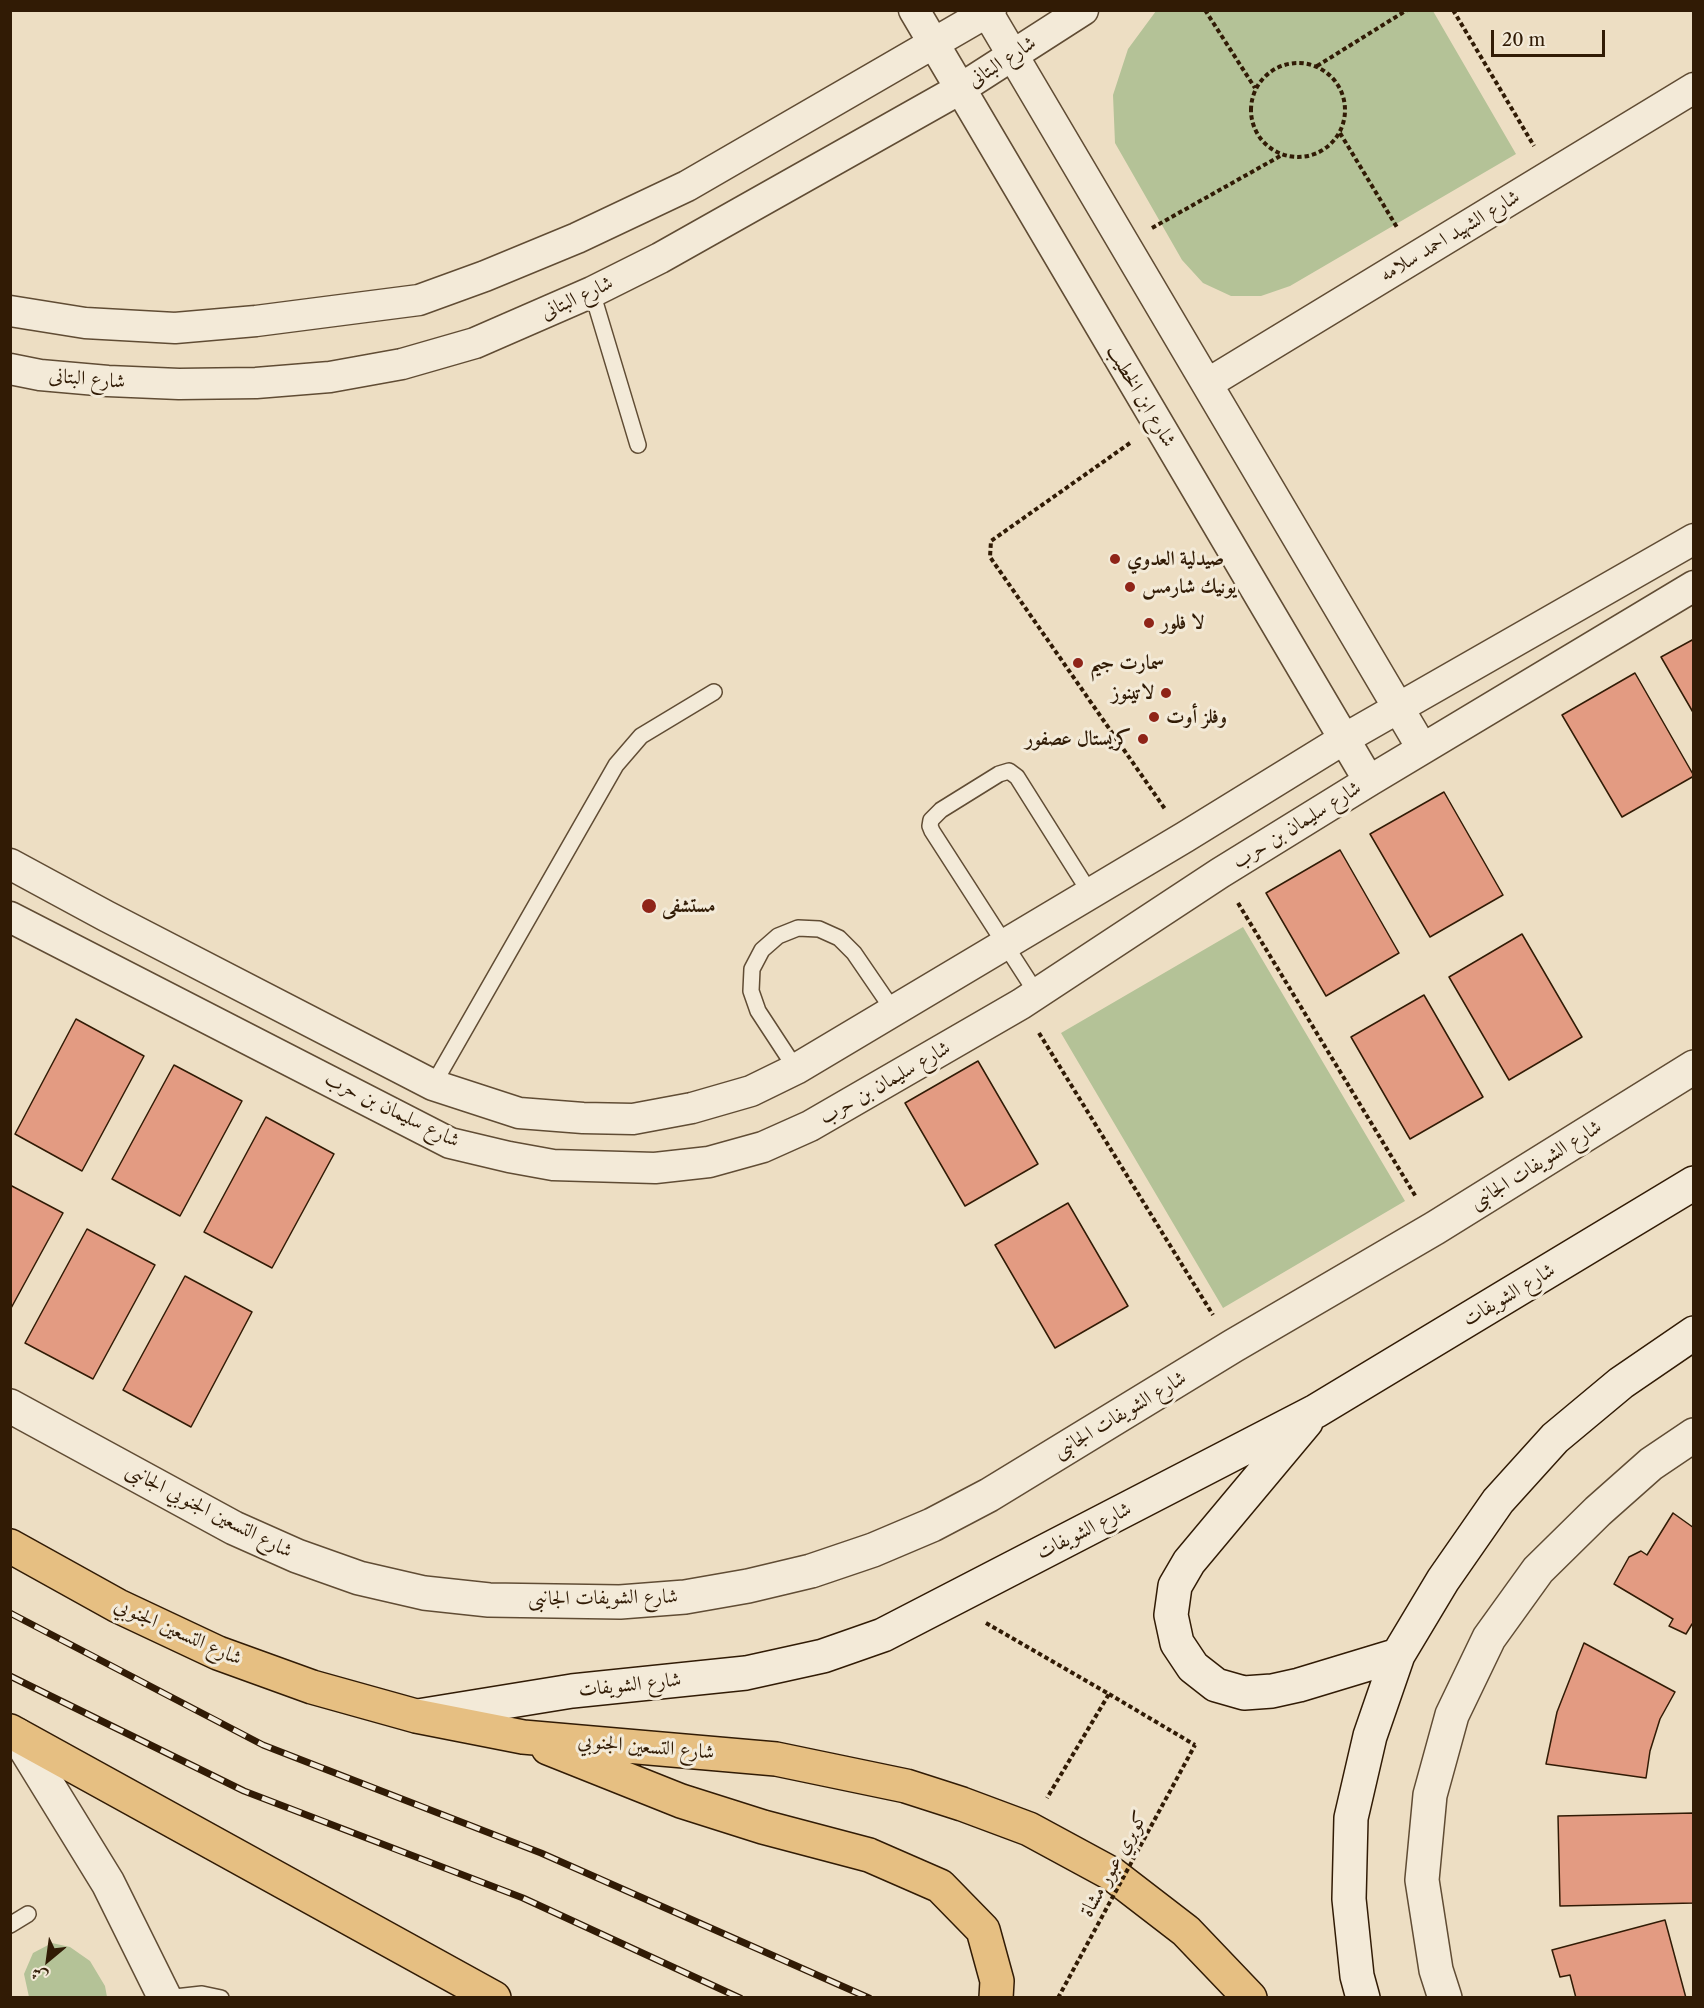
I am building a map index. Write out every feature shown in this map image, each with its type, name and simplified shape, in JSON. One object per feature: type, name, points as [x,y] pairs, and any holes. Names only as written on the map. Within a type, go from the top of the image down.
[{"type":"highway","name":"شارع التسعين الجنوبي","points":[[10,1546],[118,1606],[218,1653],[312,1687],[416,1716],[523,1737],[776,1759],[906,1785],[962,1804],[1029,1829],[1112,1874],[1186,1931],[1250,1998]]},
{"type":"highway","points":[[14,1733],[494,1998]]},
{"type":"highway","points":[[523,1737],[602,1771],[681,1801],[763,1827],[869,1855],[940,1886],[983,1930],[997,1981],[996,1998]]},
{"type":"street","name":"شارع ابن الخطيب","points":[[914,10],[1369,781]]},
{"type":"street","name":"شارع البتانى","points":[[10,369],[40,375],[108,381],[179,384],[256,383],[330,377],[402,364],[475,343],[592,292],[660,258],[960,89],[1083,10]]},
{"type":"street","points":[[10,312],[85,324],[175,328],[256,321],[419,300],[577,238],[687,186],[988,11],[1422,748]]},
{"type":"street","name":"شارع الشهيد احمد سلامه","points":[[1207,384],[1694,88]]},
{"type":"street","name":"شارع سليمان بن حرب","points":[[10,864],[433,1085],[519,1113],[633,1119],[692,1108],[751,1091],[796,1069],[1185,837],[1344,739],[1694,539]]},
{"type":"street","name":"شارع سليمان بن حرب","points":[[10,917],[450,1143],[553,1165],[655,1168],[710,1162],[763,1147],[810,1126],[1029,999],[1220,873],[1422,748],[1694,586]]},
{"type":"street","name":"شارع الشويفات الجانبى","points":[[489,1600],[620,1602],[685,1597],[748,1586],[801,1573],[873,1550],[932,1525],[989,1495],[1233,1346],[1435,1228],[1694,1067]]},
{"type":"street","name":"شارع الشويفات","points":[[416,1716],[572,1691],[746,1673],[823,1656],[883,1635],[1316,1411],[1694,1183]]},
{"type":"street","points":[[1363,1998],[1357,1976],[1349,1899],[1351,1818],[1370,1736],[1398,1655],[1443,1580],[1498,1501],[1555,1438],[1621,1383],[1694,1333]]},
{"type":"street","name":"شارع التسعين الجنوبي الجانبى","points":[[10,1406],[234,1528],[297,1556],[359,1578],[413,1590],[489,1600]]},
{"type":"street","points":[[1316,1411],[1189,1562],[1175,1586],[1171,1615],[1177,1643],[1193,1667],[1216,1685],[1244,1693],[1272,1691],[1299,1685],[1398,1655]]},
{"type":"street","points":[[1445,1998],[1437,1970],[1422,1880],[1430,1796],[1452,1715],[1488,1638],[1538,1570],[1651,1464],[1694,1435]]},
{"type":"street","points":[[14,1733],[108,1883],[166,1998]]},
{"type":"lane","points":[[592,292],[638,445]]},
{"type":"lane","points":[[433,1085],[616,765],[641,736],[714,692]]},
{"type":"lane","points":[[1029,999],[1005,944],[930,826],[934,814],[999,774],[1009,771],[1017,777],[1090,893]]},
{"type":"lane","points":[[796,1069],[758,1011],[751,991],[752,969],[762,950],[778,936],[798,928],[819,929],[839,938],[854,953],[893,1010]]},
{"type":"lane","points":[[10,1925],[28,1914]]},
{"type":"lane","points":[[166,1998],[202,1994],[221,1998]]},
{"type":"path","points":[[1205,10],[1255,88]]},
{"type":"path","points":[[1317,66],[1407,10]]},
{"type":"path","points":[[1453,10],[1551,175]]},
{"type":"path","points":[[1293,62],[1317,66],[1330,74],[1340,87],[1345,102],[1345,118],[1340,133],[1332,144],[1308,156],[1295,157],[1282,154],[1268,146],[1257,135],[1251,120],[1250,104],[1255,88],[1262,78],[1281,65],[1293,62]]},
{"type":"path","points":[[1340,133],[1416,257]]},
{"type":"path","points":[[1124,243],[1282,154]]},
{"type":"path","points":[[1158,423],[992,542],[990,557],[1185,837]]},
{"type":"path","points":[[1220,873],[1435,1228]]},
{"type":"path","points":[[1029,999],[1233,1346]]},
{"type":"path","points":[[949,1601],[1108,1694],[1029,1829]]},
{"type":"path","name":"كوبري عبور مشاة","points":[[1058,1998],[1195,1745],[1108,1694]]},
{"type":"green space","points":[[1156,11],[1433,11],[1516,154],[1290,286],[1261,296],[1231,296],[1203,283],[1182,260],[1115,143],[1113,95],[1128,49]]},
{"type":"green space","points":[[1243,927],[1405,1201],[1223,1308],[1061,1033]]},
{"type":"green space","points":[[52,1943],[70,1947],[90,1961],[105,1986],[107,1997],[29,1997],[24,1974],[33,1953]]},
{"type":"building","points":[[1694,639],[1694,714],[1661,657]]},
{"type":"building","points":[[1635,673],[1694,776],[1622,817],[1562,715]]},
{"type":"building","points":[[1444,792],[1503,895],[1430,937],[1370,834]]},
{"type":"building","points":[[1340,850],[1399,953],[1326,996],[1266,893]]},
{"type":"building","points":[[1522,934],[1582,1037],[1509,1080],[1449,977]]},
{"type":"building","points":[[1424,995],[1483,1097],[1410,1139],[1351,1037]]},
{"type":"building","points":[[76,1019],[144,1056],[82,1171],[15,1134]]},
{"type":"building","points":[[978,1061],[1038,1164],[965,1206],[905,1103]]},
{"type":"building","points":[[174,1065],[242,1101],[180,1216],[112,1179]]},
{"type":"building","points":[[266,1117],[334,1154],[272,1268],[204,1232]]},
{"type":"building","points":[[10,1185],[63,1213],[10,1310]]},
{"type":"building","points":[[1068,1203],[1128,1306],[1055,1348],[995,1245]]},
{"type":"building","points":[[87,1229],[155,1265],[93,1379],[25,1343]]},
{"type":"building","points":[[185,1276],[252,1312],[191,1427],[123,1390]]},
{"type":"building","points":[[1673,1513],[1694,1528],[1694,1625],[1692,1624],[1686,1634],[1669,1626],[1673,1619],[1614,1584],[1629,1557],[1641,1551],[1647,1555]]},
{"type":"building","points":[[1584,1643],[1675,1692],[1660,1719],[1650,1751],[1646,1778],[1546,1764],[1557,1712]]},
{"type":"building","points":[[1694,1813],[1694,1903],[1560,1906],[1558,1816]]},
{"type":"building","points":[[1665,1920],[1686,1998],[1576,1998],[1570,1975],[1560,1977],[1552,1950]]},
{"type":"railway","points":[[10,1613],[263,1745],[541,1853],[869,1998]]},
{"type":"railway","points":[[10,1676],[244,1791],[523,1898],[740,1998]]},
{"type":"place","name":"صيدلية العدوي","points":[[1115,559]]},
{"type":"place","name":"يونيك شارمس","points":[[1130,587]]},
{"type":"place","name":"لا فلور","points":[[1149,623]]},
{"type":"place","name":"سمارت جيم","points":[[1078,663]]},
{"type":"place","name":"لاتينوز","points":[[1166,693]]},
{"type":"place","name":"وفلز أوت","points":[[1154,717]]},
{"type":"place","name":"كريستال عصفور","points":[[1143,739]]},
{"type":"place","name":"مستشفى","points":[[649,906]]}]
